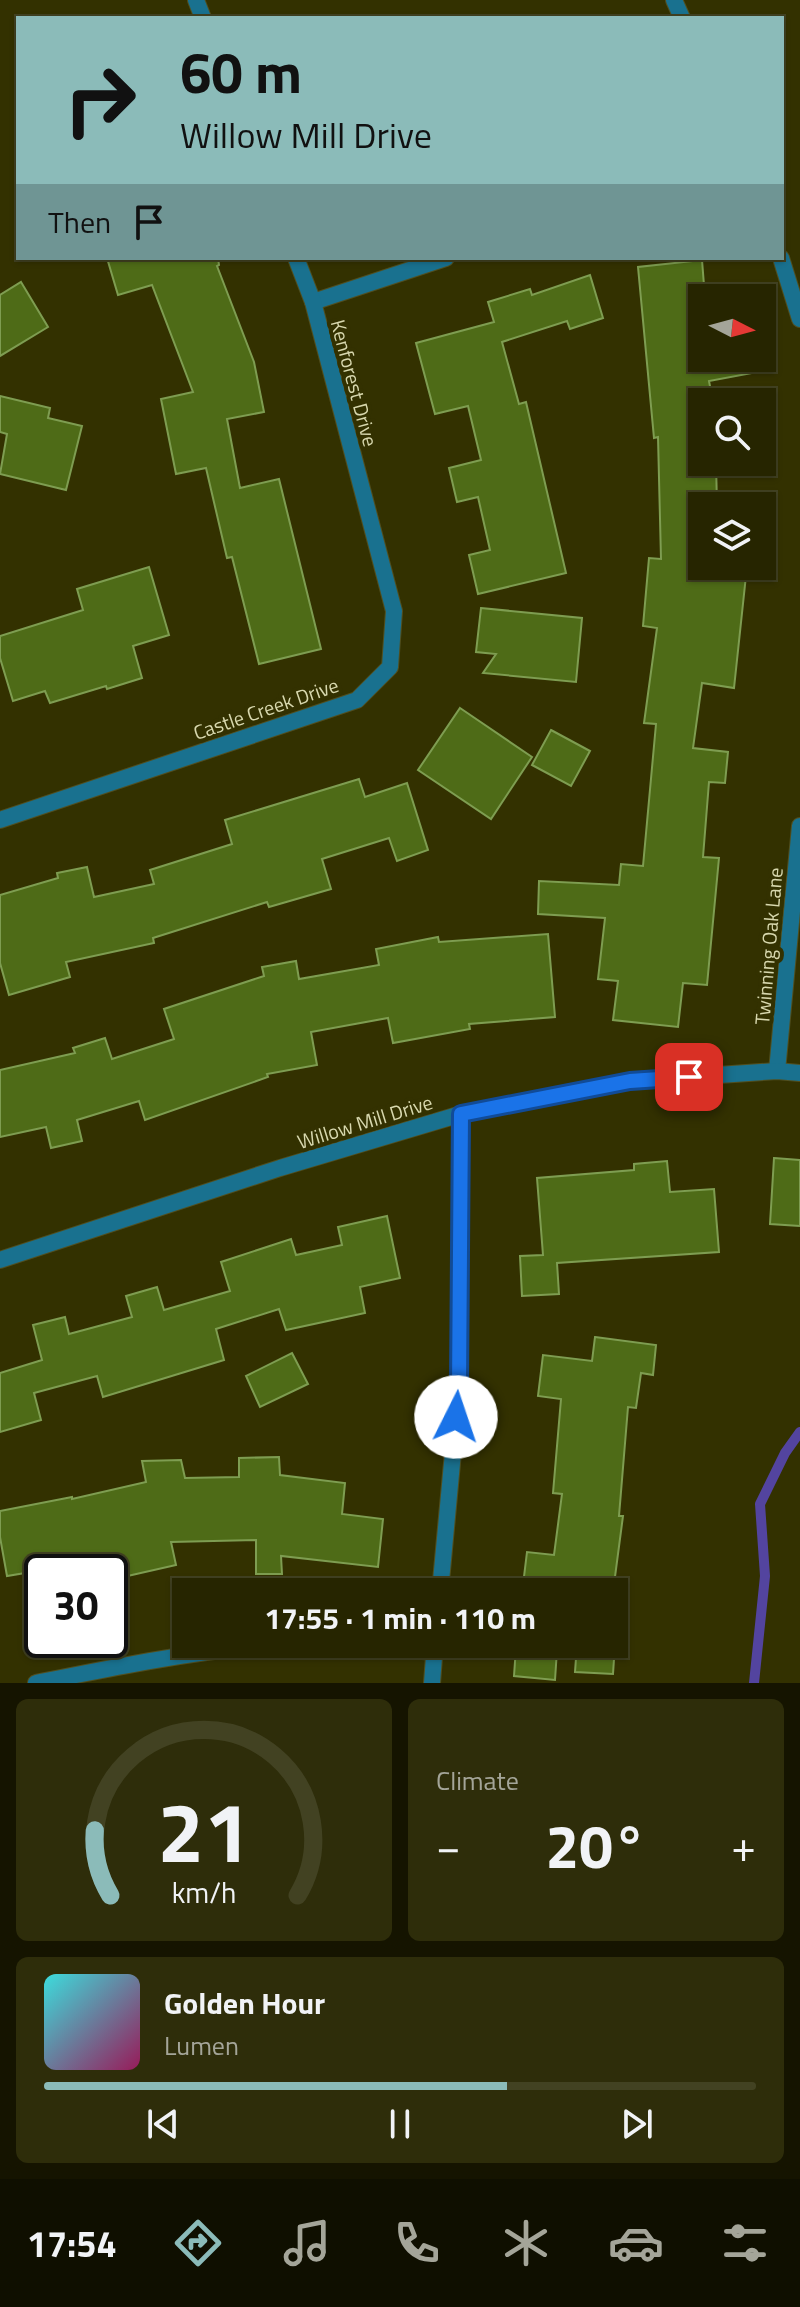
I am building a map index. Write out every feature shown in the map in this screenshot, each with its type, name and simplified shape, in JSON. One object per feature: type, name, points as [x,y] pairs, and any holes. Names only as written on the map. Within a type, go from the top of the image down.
[{"type":"street","name":"Kenforest Drive","points":[[297,260],[313,302],[370,519]]},
{"type":"street","points":[[313,302],[440,260]]},
{"type":"street","points":[[782,260],[800,319]]},
{"type":"street","name":"Castle Creek Drive","points":[[0,820],[357,700],[390,667],[394,611],[370,519]]},
{"type":"street","name":"Twinning Oak Lane","points":[[777,1071],[800,826]]},
{"type":"street","name":"Willow Mill Drive","points":[[0,1260],[280,1168],[461,1114],[630,1081],[777,1071],[800,1073]]},
{"type":"street","points":[[441,1578],[459,1388],[461,1114]]},
{"type":"street","points":[[36,1683],[172,1657]]},
{"type":"street","points":[[432,1683],[434,1658]]},
{"type":"building","points":[[108,260],[218,260],[217,266],[254,362],[264,412],[227,419],[240,488],[279,479],[321,649],[259,664],[232,557],[227,558],[206,468],[176,474],[161,399],[193,392],[152,285],[118,295]]},
{"type":"building","points":[[702,260],[704,284],[688,284],[688,372],[758,372],[709,381],[710,388],[688,388],[688,476],[716,476],[717,492],[688,492],[688,580],[746,580],[734,688],[702,683],[693,748],[728,752],[725,783],[709,782],[703,857],[719,858],[707,985],[683,983],[678,1027],[613,1020],[618,981],[598,979],[605,918],[538,914],[539,881],[619,885],[621,864],[643,866],[656,724],[644,723],[657,628],[643,626],[649,558],[661,559],[658,437],[654,438],[638,267]]},
{"type":"building","points":[[590,275],[603,318],[570,329],[567,321],[502,342],[519,404],[526,402],[566,573],[478,594],[469,555],[490,550],[478,497],[457,502],[449,468],[481,460],[468,406],[435,414],[416,343],[494,322],[488,302],[530,289],[532,295]]},
{"type":"building","points":[[21,282],[48,327],[0,356],[0,295]]},
{"type":"building","points":[[0,396],[50,408],[48,418],[82,426],[66,490],[0,474],[7,434],[0,432]]},
{"type":"building","points":[[149,567],[169,635],[133,646],[142,678],[50,703],[45,691],[13,701],[0,658],[0,636],[83,610],[77,589]]},
{"type":"building","points":[[481,608],[582,618],[576,682],[483,673],[496,654],[476,652]]},
{"type":"building","points":[[460,708],[532,757],[491,819],[418,770]]},
{"type":"building","points":[[551,730],[590,751],[571,786],[532,765]]},
{"type":"building","points":[[359,779],[365,797],[407,783],[428,850],[397,861],[389,838],[322,859],[331,889],[269,907],[267,902],[153,938],[154,943],[66,962],[70,977],[9,995],[0,963],[0,895],[58,878],[57,873],[87,867],[94,897],[154,884],[150,870],[232,844],[225,820]]},
{"type":"building","points":[[548,934],[555,1017],[469,1024],[470,1029],[393,1043],[388,1018],[311,1032],[317,1065],[267,1074],[268,1077],[145,1120],[139,1101],[77,1120],[82,1141],[51,1148],[46,1127],[0,1137],[0,1070],[75,1053],[73,1048],[105,1038],[112,1059],[174,1039],[164,1009],[264,976],[262,967],[296,961],[299,979],[379,965],[376,949],[438,937],[439,942]]},
{"type":"building","points":[[774,1158],[800,1160],[800,1226],[770,1224]]},
{"type":"building","points":[[667,1161],[670,1192],[714,1189],[719,1252],[557,1263],[559,1294],[522,1296],[520,1256],[543,1255],[537,1178],[634,1170],[634,1164]]},
{"type":"building","points":[[387,1216],[400,1278],[360,1287],[365,1313],[286,1330],[279,1309],[216,1329],[224,1360],[103,1397],[97,1376],[34,1393],[41,1420],[0,1432],[0,1373],[42,1360],[33,1325],[65,1317],[69,1334],[132,1317],[126,1296],[157,1287],[164,1310],[230,1291],[221,1262],[291,1239],[296,1255],[342,1245],[338,1227]]},
{"type":"building","points":[[595,1337],[656,1345],[653,1375],[641,1373],[636,1408],[628,1407],[619,1516],[623,1516],[615,1578],[524,1578],[527,1552],[554,1555],[562,1494],[553,1493],[561,1399],[538,1396],[543,1355],[592,1361]]},
{"type":"building","points":[[292,1353],[308,1384],[260,1407],[246,1376]]},
{"type":"building","points":[[279,1457],[280,1475],[345,1483],[342,1514],[383,1519],[378,1567],[281,1556],[282,1574],[256,1574],[256,1540],[171,1542],[176,1565],[128,1576],[128,1554],[24,1554],[24,1573],[7,1576],[0,1537],[0,1511],[146,1482],[142,1461],[181,1460],[185,1478],[239,1477],[239,1458]]},
{"type":"building","points":[[515,1658],[556,1658],[555,1680],[514,1676]]},
{"type":"building","points":[[576,1658],[614,1658],[613,1674],[575,1672]]},
{"type":"waterway","points":[[754,1683],[765,1576],[760,1504],[785,1453],[800,1432]]},
{"type":"route","points":[[456,1417],[459,1388],[461,1114],[630,1081],[689,1077]]}]
